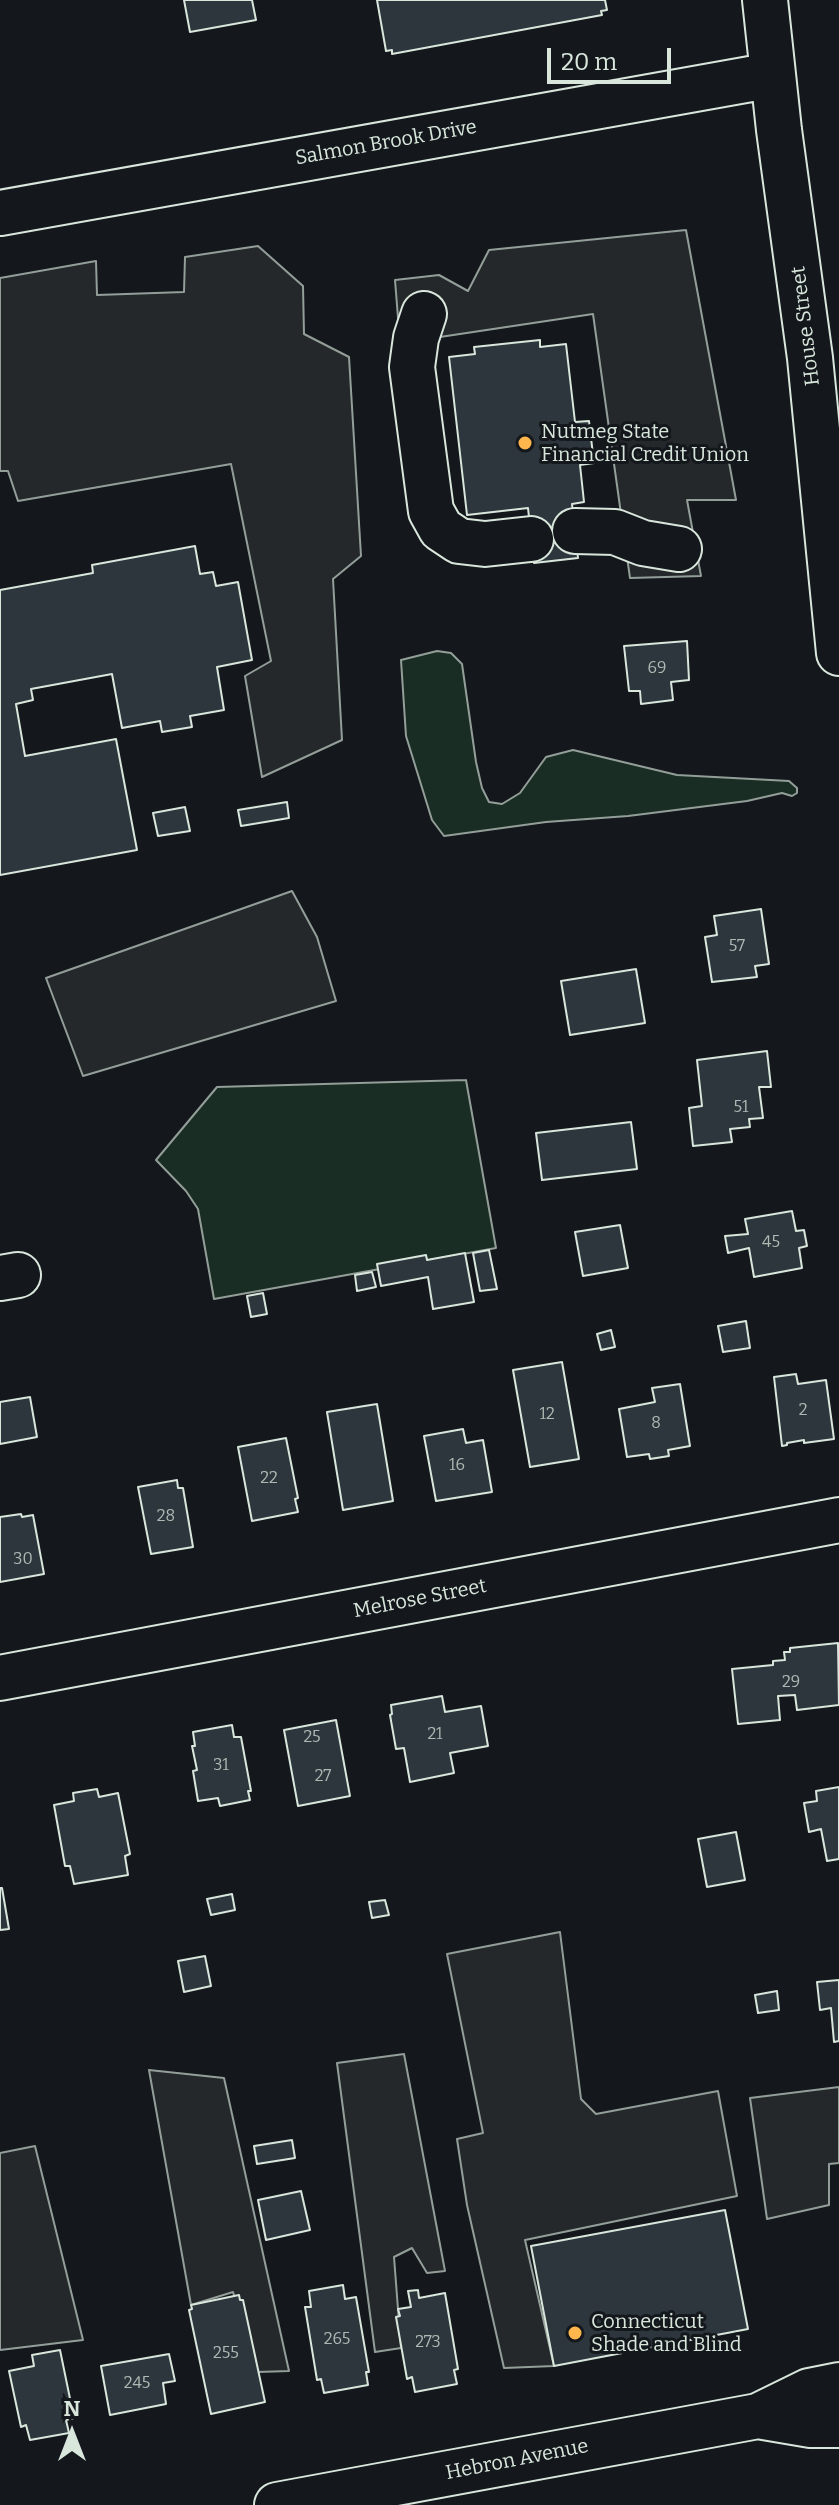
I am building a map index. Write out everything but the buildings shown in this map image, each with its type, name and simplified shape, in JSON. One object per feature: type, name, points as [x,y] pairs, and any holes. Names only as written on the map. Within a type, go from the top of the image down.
[{"type":"street","name":"House Street","points":[[765,0],[812,374],[839,653]]},
{"type":"street","name":"Salmon Brook Drive","points":[[0,213],[773,75]]},
{"type":"street","points":[[424,314],[416,338],[412,367],[431,511],[441,529],[459,541],[485,544],[531,539]]},
{"type":"street","points":[[575,531],[615,532],[643,543],[679,549]]},
{"type":"street","name":"Melrose Street","points":[[0,1678],[839,1520]]},
{"type":"street","name":"Hebron Avenue","points":[[277,2505],[758,2416],[809,2391],[839,2385]]},
{"type":"street","name":"Hebron Avenue","points":[[758,2416],[811,2425],[839,2425]]},
{"type":"green space","points":[[437,651],[451,653],[462,664],[476,762],[489,802],[502,804],[520,793],[546,757],[573,750],[677,775],[789,781],[797,788],[797,793],[444,836],[432,820],[406,736],[401,660]]},
{"type":"green space","points":[[466,1080],[496,1248],[214,1299],[198,1209],[186,1191],[156,1160],[217,1087]]},
{"type":"shaded area","points":[[686,230],[736,500],[687,500],[701,576],[630,578],[593,314],[400,343],[395,280],[439,275],[468,291],[489,250]]},
{"type":"shaded area","points":[[258,246],[303,286],[304,334],[349,357],[361,556],[333,579],[342,740],[262,777],[245,676],[271,661],[231,464],[18,501],[8,471],[0,471],[0,278],[96,261],[97,295],[184,292],[185,257]]},
{"type":"shaded area","points":[[292,891],[317,937],[336,1001],[83,1076],[46,978]]},
{"type":"shaded area","points":[[560,1932],[581,2099],[596,2114],[718,2091],[737,2196],[525,2240],[554,2366],[504,2368],[467,2205],[457,2139],[483,2133],[447,1954]]},
{"type":"shaded area","points":[[404,2054],[445,2271],[427,2273],[412,2248],[394,2257],[401,2348],[375,2352],[337,2063]]},
{"type":"shaded area","points":[[149,2070],[224,2078],[289,2371],[258,2372],[233,2292],[191,2305]]},
{"type":"shaded area","points":[[839,2087],[839,2163],[829,2164],[829,2205],[767,2219],[750,2098]]},
{"type":"shaded area","points":[[35,2146],[83,2340],[0,2350],[0,2153]]},
{"type":"place","name":"Nutmeg State Financial Credit Union","points":[[525,443]]},
{"type":"place","name":"Connecticut Shade and Blind","points":[[575,2333]]}]
